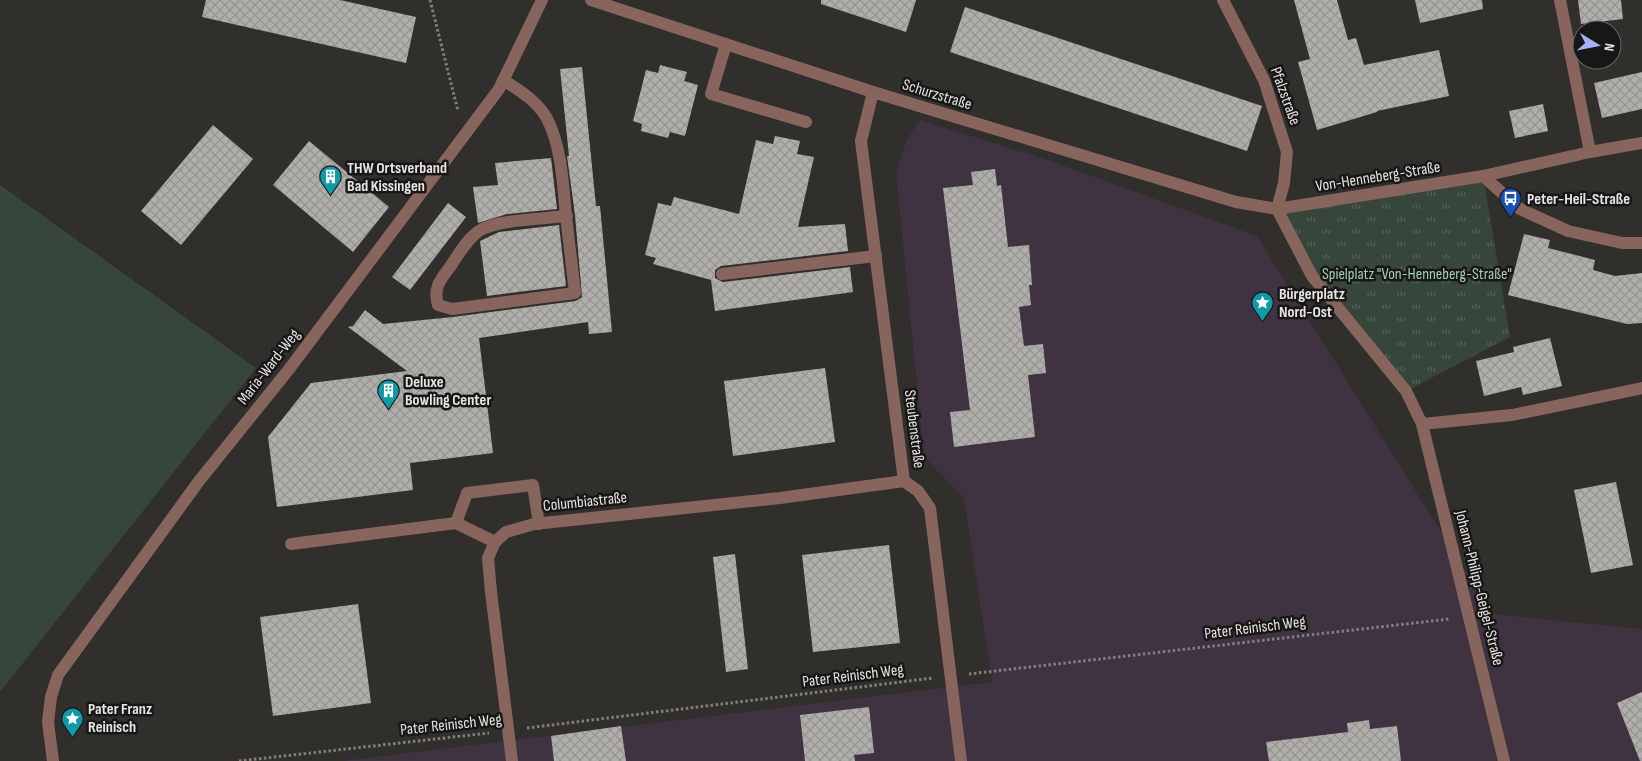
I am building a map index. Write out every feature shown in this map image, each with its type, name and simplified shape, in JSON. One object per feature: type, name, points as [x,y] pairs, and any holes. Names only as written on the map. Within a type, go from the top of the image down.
[{"type":"street","name":"Maria-Ward-Weg","points":[[53,761],[48,722],[51,697],[58,675],[199,481],[290,368],[499,89],[542,0]]},
{"type":"street","name":"Schurzstraße","points":[[591,0],[873,92],[1236,202],[1277,209]]},
{"type":"street","name":"Pfalzstraße","points":[[1223,0],[1264,80],[1287,152],[1284,183],[1277,209]]},
{"type":"street","points":[[1560,0],[1590,152]]},
{"type":"street","points":[[726,44],[711,94],[806,122]]},
{"type":"street","points":[[503,80],[522,91],[538,106],[550,123],[559,155],[575,293],[452,309],[438,305],[435,294],[442,278],[464,247],[479,231],[496,224],[566,216]]},
{"type":"street","name":"Steubenstraße","points":[[873,92],[861,141],[904,481],[918,491],[930,508],[961,761]]},
{"type":"street","name":"Von-Henneberg-Straße","points":[[1277,209],[1483,176],[1590,152],[1642,143]]},
{"type":"street","points":[[1483,176],[1520,209],[1568,231],[1622,243],[1642,242]]},
{"type":"street","points":[[1277,209],[1312,276],[1406,391],[1422,424],[1512,415],[1642,388]]},
{"type":"street","points":[[722,274],[876,256]]},
{"type":"street","name":"Johann-Philipp-Geigel-Straße","points":[[1422,424],[1504,761]]},
{"type":"street","name":"Columbiastraße","points":[[495,542],[506,532],[539,524],[780,498],[904,481]]},
{"type":"street","points":[[456,523],[467,493],[533,485],[539,524]]},
{"type":"street","points":[[291,544],[456,523],[495,542],[488,558],[512,761]]},
{"type":"path","points":[[430,0],[465,135]]},
{"type":"path","name":"Pater Reinisch Weg","points":[[239,761],[509,731],[950,676],[1470,616]]},
{"type":"shaded area","points":[[920,120],[1048,160],[1257,236],[1492,614],[1642,629],[1642,761],[342,761],[992,682],[964,498],[924,457],[896,172],[907,139]]},
{"type":"green space","name":"Spielplatz \"Von-Henneberg-Straße\"","points":[[1483,176],[1510,337],[1406,391],[1312,276],[1277,209]]},
{"type":"green space","points":[[0,185],[256,368],[0,692]]},
{"type":"building","points":[[206,0],[340,0],[416,17],[406,63],[202,17]]},
{"type":"building","points":[[821,0],[916,0],[906,32],[821,4]]},
{"type":"building","points":[[1294,0],[1337,0],[1348,40],[1356,38],[1364,65],[1439,50],[1449,96],[1377,111],[1317,130],[1298,62],[1310,59]]},
{"type":"building","points":[[1415,0],[1482,0],[1483,9],[1420,23]]},
{"type":"building","points":[[1578,0],[1621,0],[1623,19],[1580,20]]},
{"type":"building","points":[[965,7],[1262,106],[1247,151],[950,52]]},
{"type":"building","points":[[660,65],[687,72],[684,81],[698,85],[685,136],[670,132],[668,138],[641,131],[642,124],[633,121],[646,70],[658,73]]},
{"type":"building","name":"Deluxe Bowling Center","points":[[582,67],[596,206],[600,206],[612,332],[589,334],[588,322],[479,338],[493,453],[410,463],[413,490],[277,507],[268,437],[311,383],[407,371],[348,327],[353,326],[365,310],[383,324],[576,301],[582,297],[560,69]]},
{"type":"building","points":[[1642,72],[1642,109],[1602,118],[1594,83]]},
{"type":"building","points":[[1543,104],[1548,131],[1515,138],[1509,111]]},
{"type":"building","points":[[213,125],[253,159],[181,245],[141,211]]},
{"type":"building","points":[[775,136],[800,141],[797,154],[814,157],[798,227],[845,224],[848,251],[721,266],[715,270],[715,278],[723,282],[850,267],[853,292],[715,311],[711,280],[653,264],[656,258],[645,255],[658,203],[671,206],[674,197],[739,214],[756,140],[773,144]]},
{"type":"building","name":"THW Ortsverband Bad Kissingen","points":[[309,141],[389,207],[353,252],[273,185]]},
{"type":"building","points":[[551,158],[557,209],[507,214],[478,223],[473,187],[498,185],[495,163]]},
{"type":"building","points":[[995,169],[997,186],[1001,185],[1008,247],[1029,245],[1032,285],[1029,285],[1031,305],[1019,307],[1024,346],[1043,344],[1046,373],[1028,375],[1035,437],[954,447],[950,412],[970,410],[943,188],[973,185],[971,172]]},
{"type":"building","points":[[448,203],[466,217],[410,290],[392,277]]},
{"type":"building","points":[[559,225],[566,286],[487,296],[480,241],[499,232]]},
{"type":"building","points":[[1524,234],[1550,240],[1548,248],[1595,260],[1593,270],[1615,276],[1642,273],[1642,323],[1627,324],[1508,295]]},
{"type":"building","points":[[1550,338],[1562,386],[1523,395],[1521,387],[1484,396],[1476,361],[1514,352],[1513,347]]},
{"type":"building","points":[[825,368],[835,442],[733,456],[724,381]]},
{"type":"building","points":[[1616,482],[1633,565],[1591,573],[1574,490]]},
{"type":"building","points":[[889,545],[900,643],[813,652],[802,555]]},
{"type":"building","points":[[735,554],[748,669],[726,672],[713,557]]},
{"type":"building","points":[[358,604],[371,703],[273,716],[260,617]]},
{"type":"building","points":[[1642,692],[1642,761],[1640,761],[1617,703]]},
{"type":"building","points":[[869,707],[874,753],[854,755],[855,761],[805,761],[800,715]]},
{"type":"building","points":[[1369,720],[1370,729],[1397,726],[1401,761],[1269,761],[1266,742],[1348,732],[1347,723]]},
{"type":"building","points":[[621,726],[626,761],[554,761],[551,736]]},
{"type":"place","name":"THW Ortsverband Bad Kissingen","points":[[331,196]]},
{"type":"place","name":"Peter-Heil-Straße","points":[[1511,218]]},
{"type":"place","name":"Bürgerplatz Nord-Ost","points":[[1263,322]]},
{"type":"place","name":"Deluxe Bowling Center","points":[[389,410]]},
{"type":"place","name":"Pater Franz Reinisch","points":[[72,737]]}]
